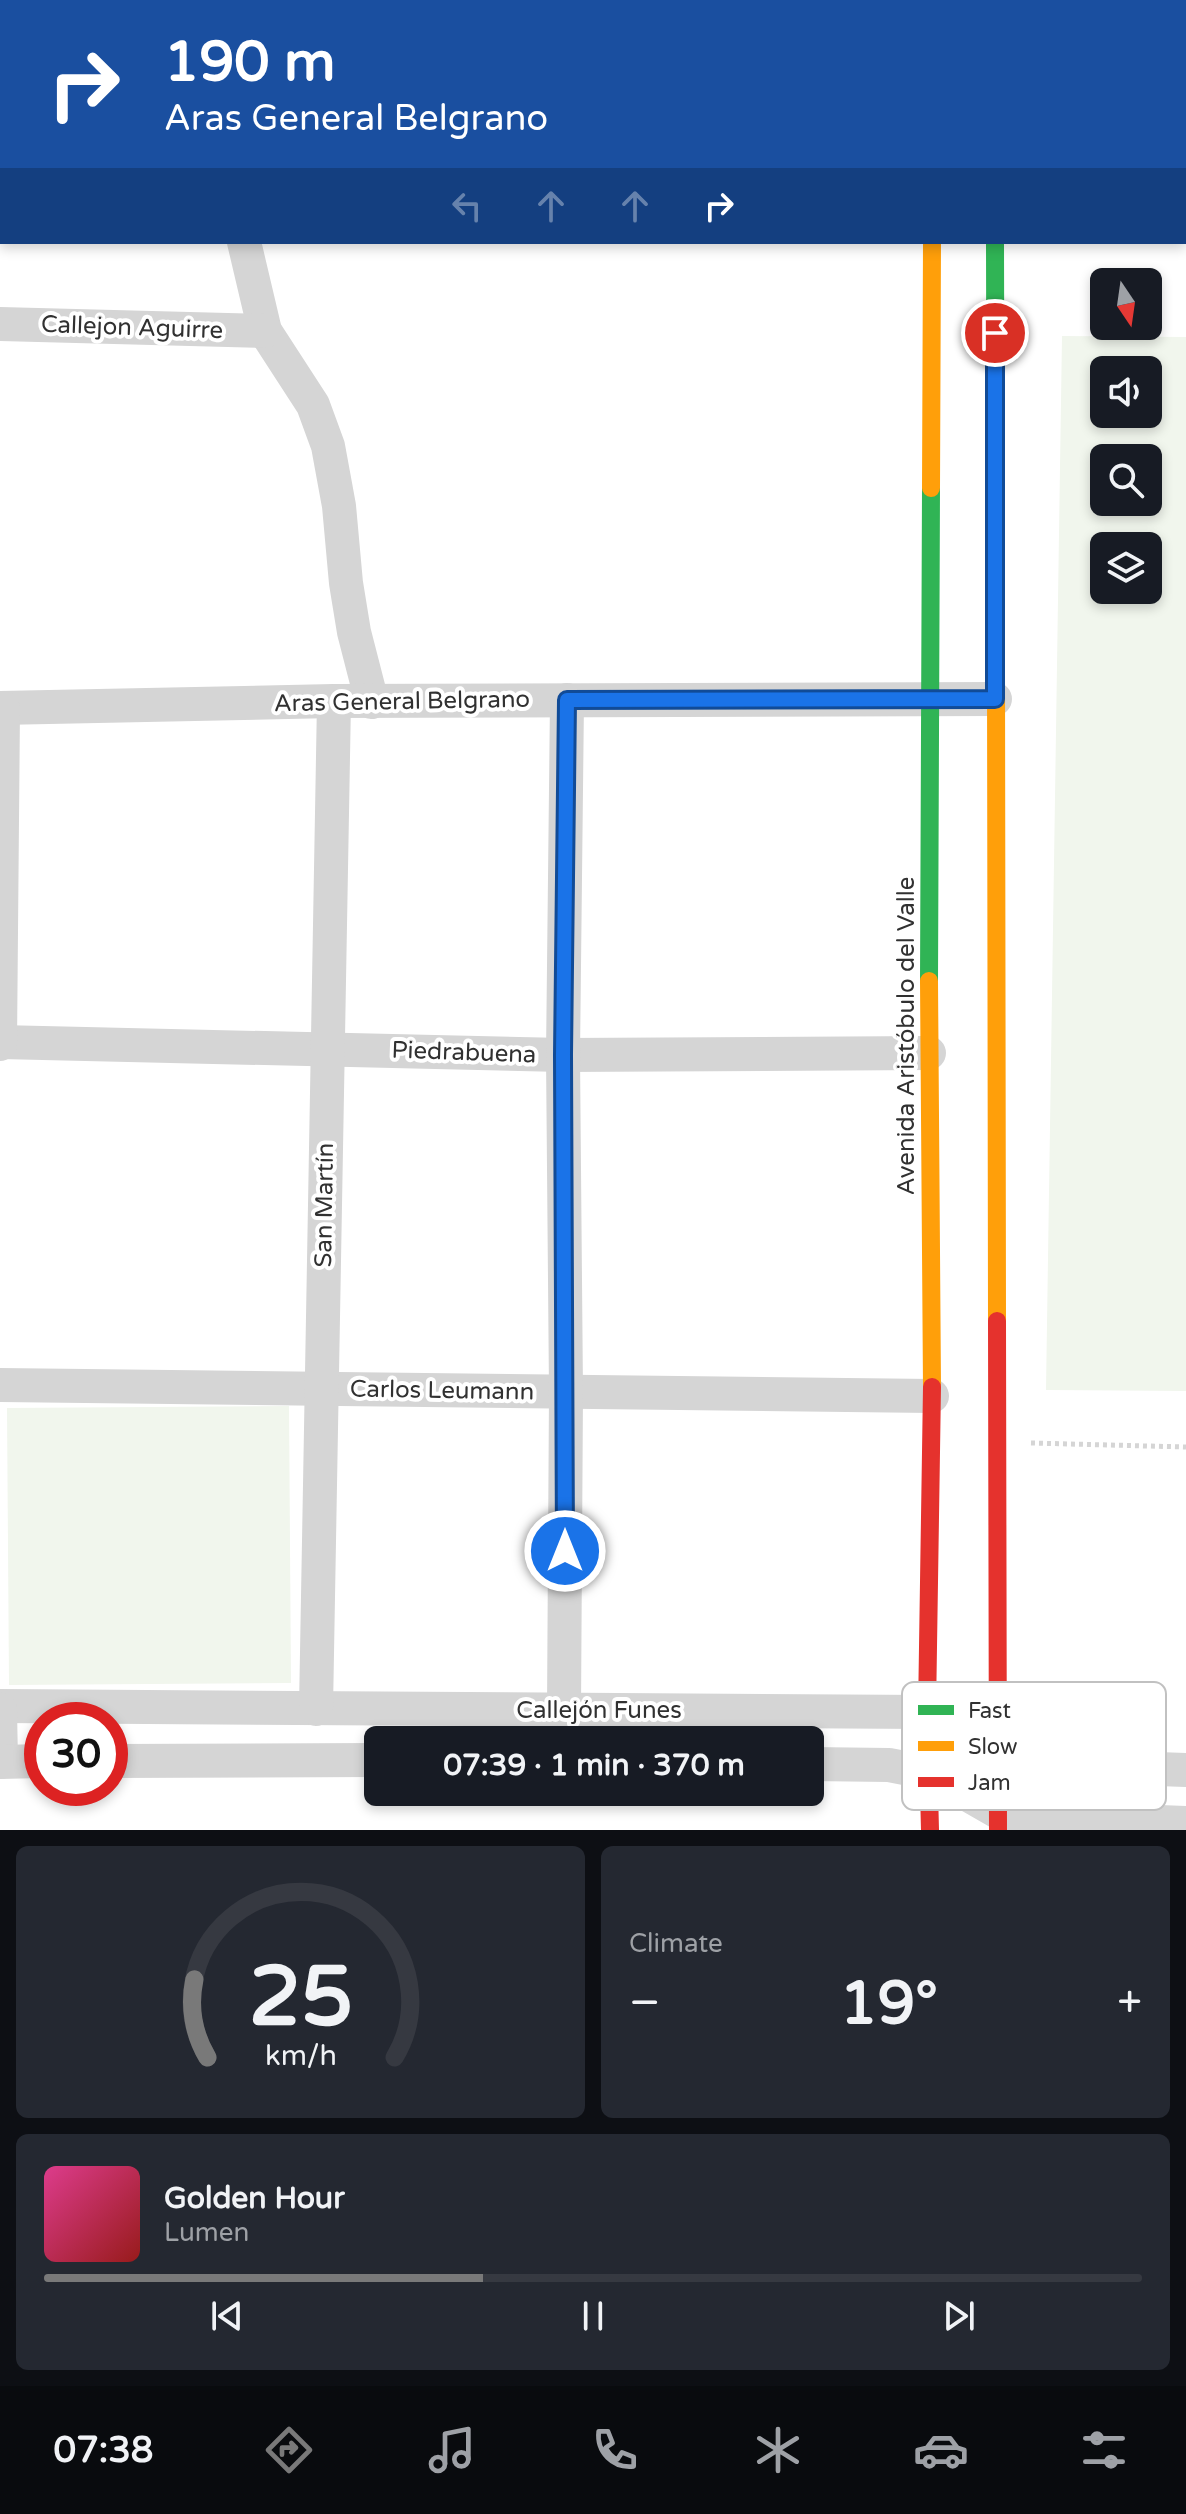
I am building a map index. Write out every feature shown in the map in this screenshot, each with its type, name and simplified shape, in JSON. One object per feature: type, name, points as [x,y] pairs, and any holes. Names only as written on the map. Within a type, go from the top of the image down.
[{"type":"main road","name":"Avenida Aristóbulo del Valle","points":[[927,1682],[932,1396],[929,1053],[932,244]]},
{"type":"main road","points":[[995,244],[999,1682]]},
{"type":"street","points":[[244,244],[265,331],[313,405],[328,446],[339,506],[354,632],[372,702]]},
{"type":"street","name":"Callejon Aguirre","points":[[0,324],[265,331]]},
{"type":"street","name":"Aras General Belgrano","points":[[2,708],[334,701],[995,699]]},
{"type":"street","points":[[564,1710],[566,1392],[563,1055],[567,700]]},
{"type":"street","name":"San Martín","points":[[316,1709],[334,701]]},
{"type":"street","points":[[0,1043],[2,708]]},
{"type":"street","name":"Piedrabuena","points":[[0,1043],[326,1047],[563,1055],[929,1053]]},
{"type":"street","name":"Carlos Leumann","points":[[0,1385],[932,1396]]},
{"type":"street","points":[[0,1708],[0,1762],[24,1761]]},
{"type":"street","name":"Callejón Funes","points":[[0,1708],[902,1712]]},
{"type":"street","points":[[128,1761],[364,1760]]},
{"type":"street","points":[[824,1764],[902,1768]]},
{"type":"street","name":"Callejón Funes","points":[[1166,1769],[1186,1770]]},
{"type":"street","points":[[998,1821],[1030,1817],[1186,1823]]},
{"type":"path","points":[[997,1442],[1186,1447]]},
{"type":"shaded area","points":[[1062,336],[1090,336],[1090,340],[1186,337],[1186,1391],[1046,1390]]},
{"type":"shaded area","points":[[289,1406],[291,1683],[9,1685],[7,1408]]},
{"type":"traffic: fast","points":[[995,244],[996,671]]},
{"type":"traffic: fast","points":[[929,981],[931,488]]},
{"type":"traffic: slow","points":[[931,488],[932,244]]},
{"type":"traffic: slow","points":[[996,671],[997,1321]]},
{"type":"traffic: slow","points":[[929,981],[932,1387]]},
{"type":"traffic: jam","points":[[997,1321],[998,1682]]},
{"type":"traffic: jam","points":[[927,1682],[932,1387]]},
{"type":"traffic: jam","points":[[929,1810],[930,1830]]},
{"type":"traffic: jam","points":[[998,1810],[998,1830]]},
{"type":"route","points":[[565,1551],[563,1055],[567,700],[995,699],[995,333]]}]
